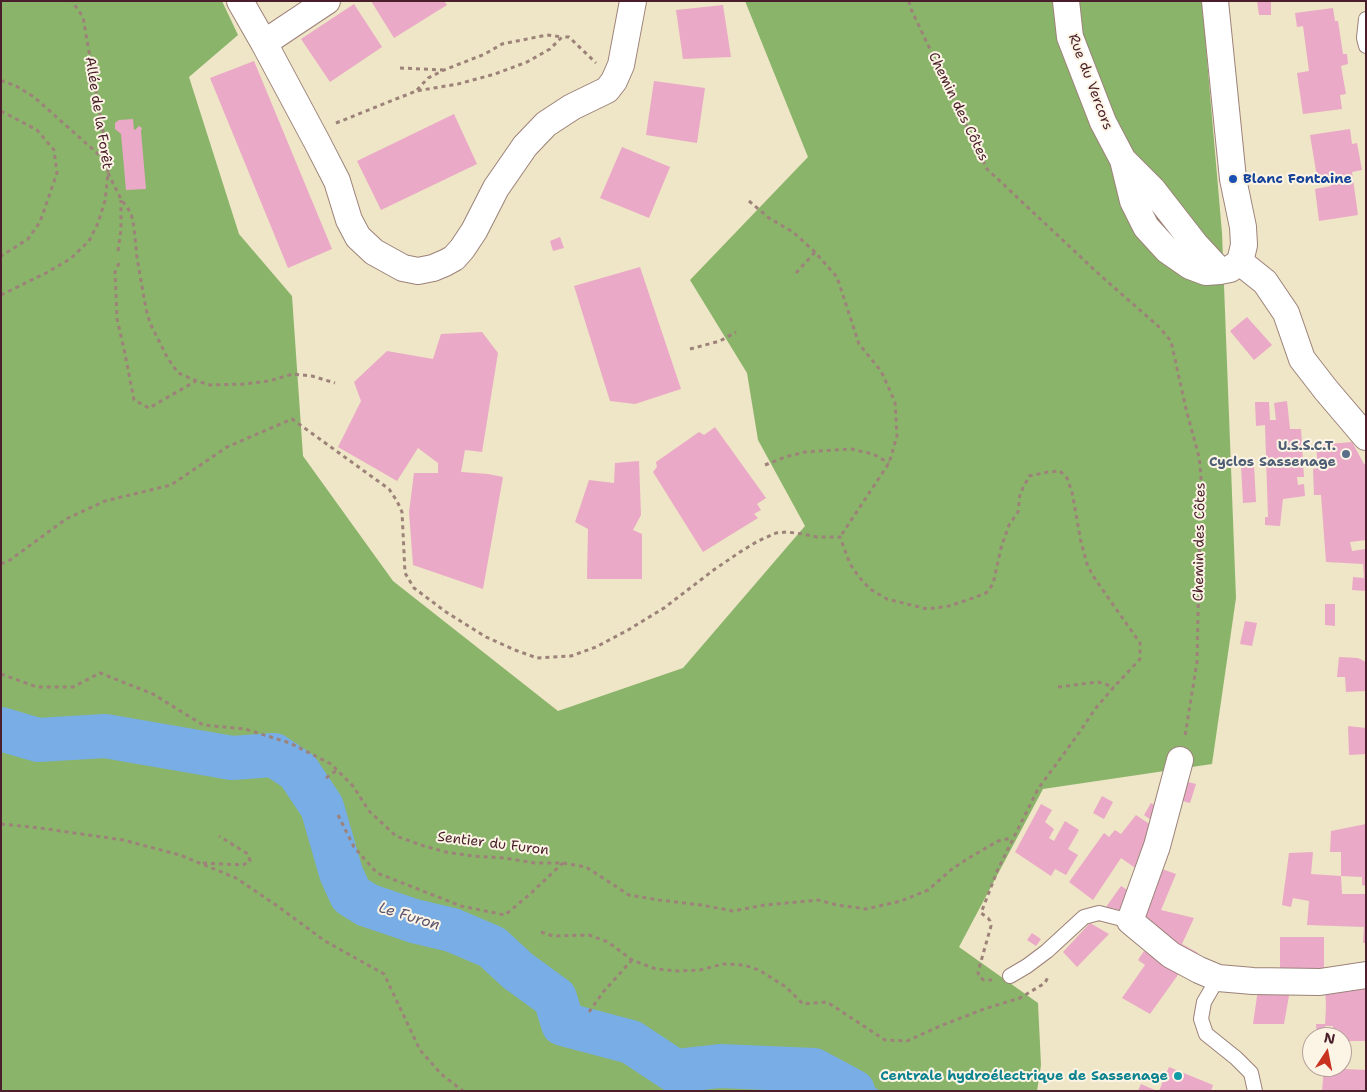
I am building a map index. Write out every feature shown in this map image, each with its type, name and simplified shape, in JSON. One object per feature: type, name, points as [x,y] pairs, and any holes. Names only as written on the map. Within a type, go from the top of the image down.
[{"type":"street","points":[[240,1],[337,181],[349,220],[358,238],[374,252],[404,268],[418,270],[433,268],[446,263],[454,258],[462,249],[496,188],[525,146],[546,124],[572,107],[607,90],[614,81],[621,64],[633,1]]},
{"type":"street","points":[[264,43],[327,1]]},
{"type":"street","name":"Rue du Vercors","points":[[1066,1],[1070,37],[1103,122],[1123,160],[1153,190],[1209,260],[1230,266],[1265,282],[1286,313],[1302,359],[1366,437]]},
{"type":"street","points":[[1215,1],[1233,179],[1243,226],[1244,244],[1230,266]]},
{"type":"street","points":[[1180,760],[1157,846],[1130,921],[1171,955],[1218,978],[1253,981],[1320,982],[1366,975]]},
{"type":"lane","points":[[1366,19],[1364,38],[1366,46]]},
{"type":"lane","points":[[1010,976],[1047,951],[1084,917],[1099,913],[1130,921]]},
{"type":"lane","points":[[1218,978],[1204,1002],[1201,1019],[1206,1034],[1252,1073],[1255,1091]]},
{"type":"path","name":"Allée de la Forêt","points":[[1,295],[70,259],[89,241],[98,223],[105,201],[108,173],[106,149],[82,17],[72,1]]},
{"type":"path","name":"Chemin des Côtes","points":[[909,1],[910,7],[987,169],[1101,276],[1158,326],[1171,341],[1199,457],[1201,476],[1197,662],[1180,760]]},
{"type":"path","points":[[416,91],[428,78],[485,54],[502,44],[547,35],[569,37],[614,81]]},
{"type":"path","points":[[312,132],[416,91],[458,84],[496,74],[527,62],[550,48],[562,37]]},
{"type":"path","points":[[400,68],[444,70]]},
{"type":"path","points":[[1,82],[4,81],[16,86],[34,97],[106,162]]},
{"type":"path","points":[[1,111],[37,130],[54,150],[57,173],[40,222],[28,239],[1,256]]},
{"type":"path","points":[[108,173],[121,199],[131,213],[137,258],[150,324],[167,357],[178,373],[210,384],[269,382],[293,374],[312,376],[334,383]]},
{"type":"path","points":[[118,251],[121,230],[121,199]]},
{"type":"path","points":[[749,200],[769,218],[793,232],[838,277],[859,344],[881,371],[895,402],[896,436],[890,463],[840,537]]},
{"type":"path","points":[[796,273],[815,252]]},
{"type":"path","points":[[118,263],[115,272],[116,319],[134,400],[149,408],[197,381]]},
{"type":"path","points":[[690,349],[720,341],[736,332]]},
{"type":"path","points":[[1,564],[17,555],[66,519],[105,501],[171,485],[227,448],[292,419],[390,489],[402,512],[405,573],[414,588],[446,612],[486,637],[537,658],[571,656],[604,643],[664,608],[740,552],[776,533],[787,532],[817,537],[840,537]]},
{"type":"path","points":[[765,465],[805,452],[852,449],[873,454],[890,463]]},
{"type":"path","points":[[840,537],[850,564],[859,578],[870,589],[888,599],[927,609],[949,606],[986,593],[993,584],[1001,548],[1009,525],[1018,512],[1020,494],[1029,476],[1060,471],[1067,478],[1072,492],[1080,542],[1092,576],[1140,643],[1140,659],[1095,709],[1038,789],[1012,838],[985,902],[981,914],[988,918],[991,926],[978,972],[979,977],[984,980],[1010,976]]},
{"type":"path","name":"Sentier du Furon","points":[[1,674],[37,687],[72,687],[100,674],[153,694],[203,725],[245,729],[290,743],[330,764],[353,786],[369,811],[396,836],[446,852],[535,863],[563,863],[586,868],[629,895],[659,900],[733,911],[765,905],[818,900],[866,909],[901,901],[928,890],[952,869],[967,859],[998,841],[1012,838]]},
{"type":"path","points":[[1058,687],[1098,682],[1114,687]]},
{"type":"path","points":[[326,778],[337,770]]},
{"type":"path","points":[[338,815],[354,847],[377,873],[461,906],[505,915],[563,863]]},
{"type":"path","points":[[1,824],[123,840],[180,855],[236,878],[325,941],[384,974],[420,1050],[441,1074],[463,1091]]},
{"type":"path","points":[[200,863],[242,865],[250,861],[248,854],[219,836]]},
{"type":"path","points":[[541,932],[553,936],[589,935],[608,942],[632,960],[656,969],[700,970],[724,964],[744,965],[759,970],[786,987],[803,1004],[827,1002],[885,1040],[907,1041],[940,1026],[1020,998],[1045,983],[1052,967],[1047,951]]},
{"type":"path","points":[[589,1012],[604,991],[632,960]]},
{"type":"green space","points":[[1,1],[222,1],[238,35],[189,77],[239,234],[292,296],[303,456],[393,581],[558,711],[683,668],[805,526],[758,440],[747,373],[690,280],[808,157],[745,1],[1202,1],[1222,233],[1236,598],[1212,764],[1043,789],[959,947],[1038,1003],[1041,1065],[1037,1091],[1,1091]]},
{"type":"water","points":[[768,1055],[817,1057],[852,1072],[880,1091],[772,1091],[720,1066]]},
{"type":"building","points":[[371,1],[444,1],[447,5],[394,38]]},
{"type":"building","points":[[1257,1],[1271,1],[1271,15],[1259,15]]},
{"type":"building","points":[[354,4],[382,47],[330,82],[301,39]]},
{"type":"building","points":[[723,5],[731,57],[683,59],[676,10]]},
{"type":"building","points":[[1333,8],[1335,21],[1338,21],[1343,54],[1347,54],[1348,64],[1341,66],[1346,94],[1340,95],[1342,109],[1303,114],[1297,73],[1309,71],[1303,26],[1297,27],[1295,13]]},
{"type":"building","points":[[254,61],[332,249],[288,268],[210,78]]},
{"type":"building","points":[[654,81],[705,88],[697,143],[646,135]]},
{"type":"building","points":[[454,114],[477,164],[381,210],[357,161]]},
{"type":"building","points":[[133,119],[134,130],[139,126],[142,128],[146,189],[126,190],[121,134],[115,129],[115,123],[119,120]]},
{"type":"building","points":[[1350,129],[1352,144],[1357,143],[1362,170],[1352,172],[1358,215],[1319,221],[1315,189],[1331,186],[1329,176],[1317,177],[1310,135]]},
{"type":"building","points":[[622,147],[670,167],[649,218],[600,198]]},
{"type":"building","points":[[560,237],[564,248],[553,251],[550,241]]},
{"type":"building","points":[[640,267],[681,389],[635,404],[610,401],[574,286]]},
{"type":"building","points":[[1247,317],[1272,345],[1254,360],[1230,331]]},
{"type":"building","points":[[482,332],[498,353],[482,452],[465,450],[461,472],[503,477],[483,589],[413,565],[409,512],[414,473],[438,473],[438,463],[418,448],[397,481],[338,447],[361,401],[354,382],[387,351],[433,359],[441,334]]},
{"type":"building","points":[[1287,401],[1290,429],[1301,429],[1304,477],[1297,477],[1298,485],[1304,484],[1305,496],[1283,499],[1280,526],[1265,525],[1265,517],[1268,517],[1265,425],[1256,426],[1255,402],[1269,402],[1270,420],[1276,420],[1274,403]]},
{"type":"building","points":[[715,427],[766,498],[757,504],[761,510],[754,514],[758,518],[703,552],[653,472],[657,467],[656,462],[699,432],[704,435]]},
{"type":"building","points":[[1352,442],[1364,464],[1366,464],[1366,540],[1350,542],[1352,551],[1366,549],[1366,591],[1352,590],[1353,577],[1364,578],[1363,564],[1326,562],[1321,495],[1314,495],[1313,469],[1318,468],[1316,445]]},
{"type":"building","points":[[639,461],[641,515],[633,530],[642,534],[642,579],[587,579],[588,529],[575,522],[589,480],[614,483],[615,463]]},
{"type":"building","points":[[1241,465],[1254,465],[1256,502],[1243,503]]},
{"type":"building","points":[[1325,604],[1335,604],[1335,626],[1325,625]]},
{"type":"building","points":[[1245,621],[1257,623],[1252,646],[1240,644]]},
{"type":"building","points":[[1339,657],[1358,658],[1366,662],[1366,691],[1346,692],[1345,677],[1337,677]]},
{"type":"building","points":[[1348,726],[1366,728],[1366,754],[1349,755]]},
{"type":"building","points":[[1179,780],[1196,784],[1190,803],[1175,799]]},
{"type":"building","points":[[1102,796],[1113,802],[1104,819],[1093,813]]},
{"type":"building","points":[[1151,803],[1162,809],[1158,825],[1144,815]]},
{"type":"building","points":[[1041,804],[1052,810],[1045,822],[1054,829],[1049,838],[1054,841],[1065,821],[1079,830],[1068,849],[1078,855],[1066,875],[1055,869],[1051,876],[1015,852]]},
{"type":"building","points":[[1136,815],[1157,829],[1141,872],[1121,858],[1093,900],[1069,882],[1104,833],[1109,837],[1115,830],[1121,834]]},
{"type":"building","points":[[1366,824],[1366,886],[1362,885],[1362,877],[1341,876],[1341,852],[1330,852],[1331,831]]},
{"type":"building","points":[[1313,852],[1311,874],[1341,876],[1342,894],[1366,894],[1366,943],[1363,943],[1364,927],[1307,925],[1309,901],[1293,898],[1291,907],[1282,905],[1289,853]]},
{"type":"building","points":[[1162,869],[1176,874],[1161,910],[1194,918],[1182,944],[1198,953],[1195,958],[1141,924],[1150,906],[1148,902]]},
{"type":"building","points":[[1121,886],[1134,894],[1124,911],[1106,907]]},
{"type":"building","points":[[1090,923],[1109,934],[1077,967],[1063,952]]},
{"type":"building","points":[[1032,933],[1041,939],[1036,946],[1027,940]]},
{"type":"building","points":[[1280,937],[1324,937],[1324,974],[1280,975]]},
{"type":"building","points":[[1144,951],[1180,972],[1150,1014],[1122,998],[1145,965],[1138,960]]},
{"type":"building","points":[[1366,983],[1366,1041],[1352,1041],[1352,1027],[1325,1026],[1325,987]]},
{"type":"building","points":[[1258,989],[1290,990],[1284,1024],[1253,1024]]},
{"type":"building","points":[[1316,1024],[1325,1024],[1325,1027],[1316,1027]]},
{"type":"building","name":"Centrale hydroélectrique de Sassenage","points":[[1169,1067],[1213,1085],[1211,1091],[1159,1091]]},
{"type":"building","points":[[1352,1069],[1366,1070],[1366,1091],[1322,1091],[1323,1077],[1352,1077]]},
{"type":"building","name":"Centrale hydroélectrique de Sassenage","points":[[1141,1084],[1157,1091],[1138,1091]]},
{"type":"waterway","name":"Le Furon","points":[[1,729],[38,740],[105,736],[232,758],[274,755],[298,771],[322,807],[341,873],[351,895],[367,905],[414,921],[452,930],[492,947],[518,971],[555,998],[563,1024],[631,1042],[675,1071],[720,1066],[814,1070],[853,1091]]},
{"type":"place","name":"Blanc Fontaine","points":[[1233,179]]},
{"type":"place","name":"U.S.S.C.T. Cyclos Sassenage","points":[[1346,454]]},
{"type":"place","name":"Centrale hydroélectrique de Sassenage","points":[[1178,1076]]}]
